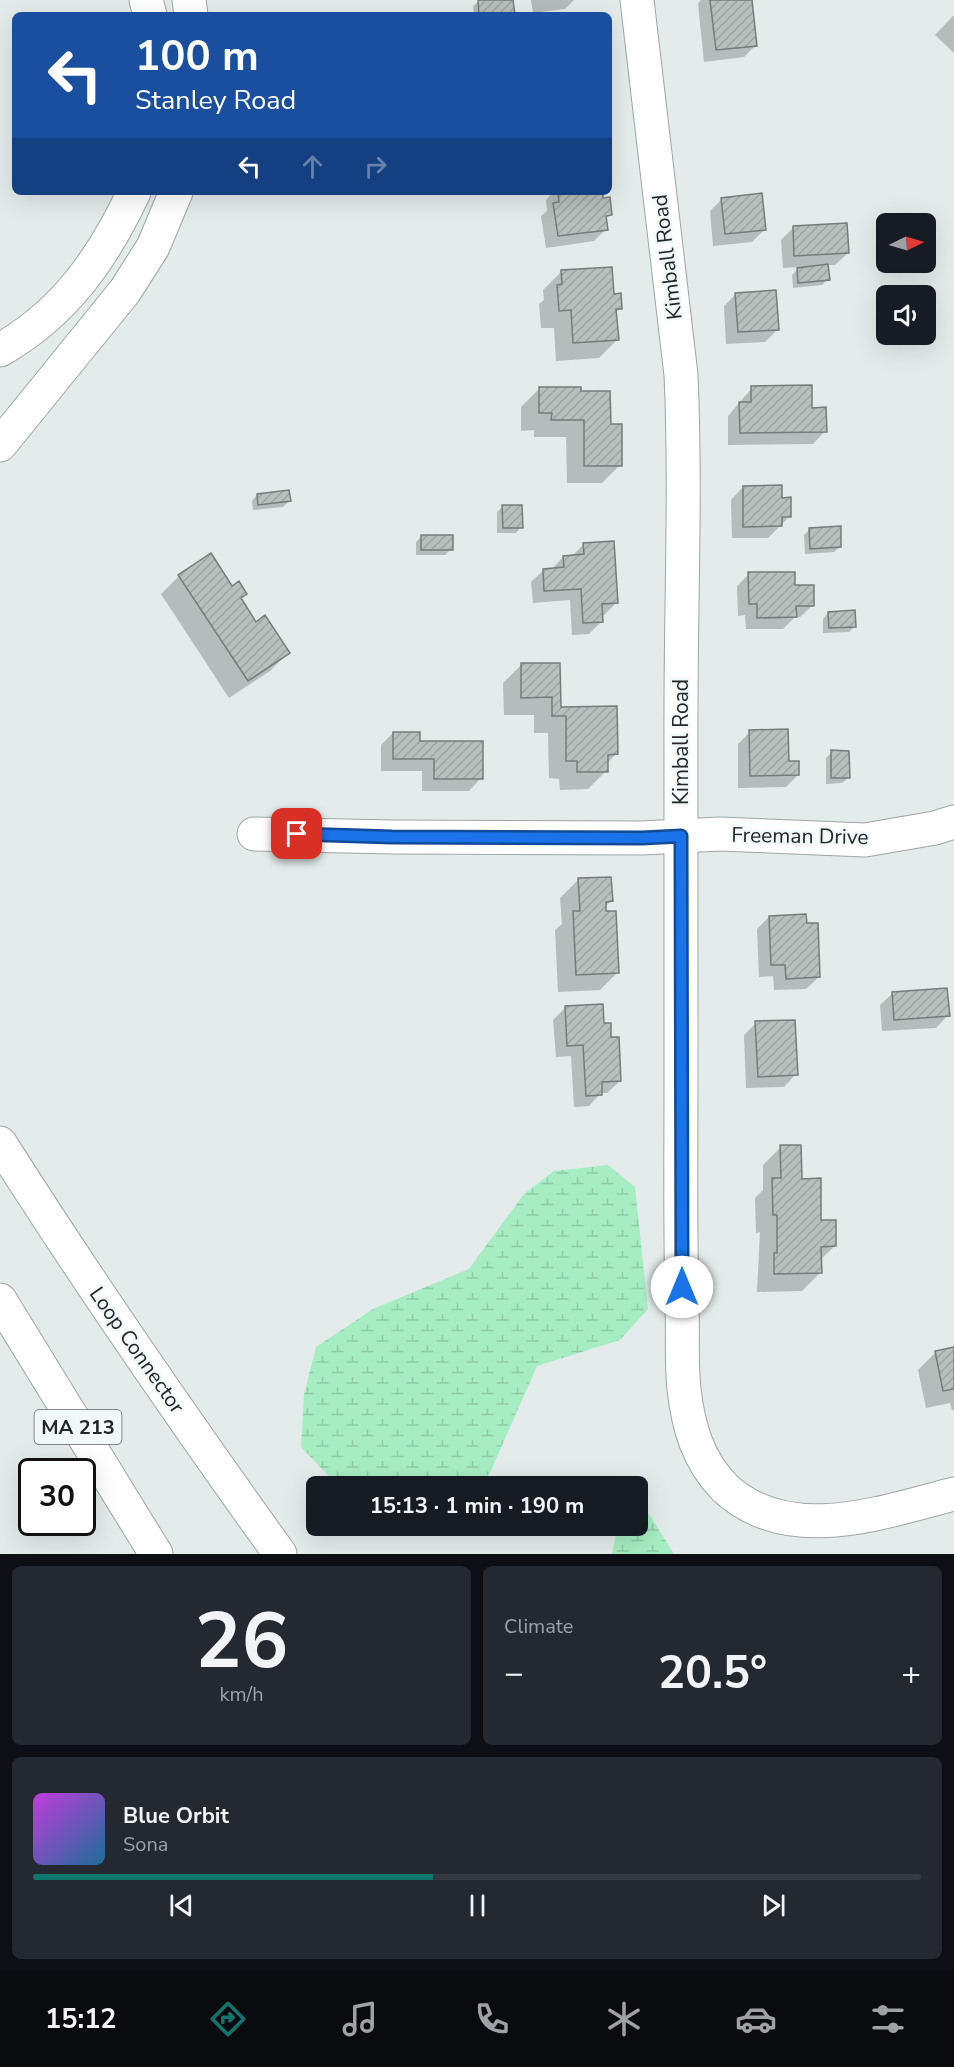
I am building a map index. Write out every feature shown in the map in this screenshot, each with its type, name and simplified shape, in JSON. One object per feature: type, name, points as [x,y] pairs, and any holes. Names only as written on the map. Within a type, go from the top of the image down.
[{"type":"main road","name":"Kimball Road","points":[[637,0],[681,386],[683,431],[680,724],[681,1158],[684,1387],[691,1431],[704,1464],[727,1489],[757,1509],[790,1520],[834,1521],[883,1513],[954,1494]]},
{"type":"main road","points":[[0,350],[50,314],[73,291],[99,259],[133,195]]},
{"type":"main road","points":[[0,445],[125,291],[153,247],[175,195]]},
{"type":"main road","name":"Freeman Drive","points":[[254,834],[642,838],[720,834],[865,840],[935,828],[954,822]]},
{"type":"main road","points":[[0,1119],[80,1267]]},
{"type":"main road","name":"Loop Connector","points":[[0,1143],[80,1267],[280,1554]]},
{"type":"main road","name":"MA 213","points":[[0,1300],[156,1554]]},
{"type":"green space","points":[[608,1165],[635,1187],[648,1309],[620,1340],[537,1366],[489,1475],[329,1476],[301,1447],[304,1394],[316,1347],[373,1309],[469,1269],[524,1194],[554,1171]]},
{"type":"green space","points":[[648,1514],[674,1554],[612,1554],[616,1536],[648,1536]]},
{"type":"building","points":[[478,0],[513,0],[515,12],[479,12]]},
{"type":"building","points":[[710,0],[752,0],[757,46],[716,50]]},
{"type":"building","points":[[762,193],[766,230],[725,234],[721,198]]},
{"type":"building","points":[[558,195],[610,197],[612,215],[606,216],[608,230],[558,236],[553,203],[559,202]]},
{"type":"building","points":[[847,223],[849,253],[794,256],[793,226]]},
{"type":"building","points":[[828,264],[830,280],[798,283],[797,268]]},
{"type":"building","points":[[612,267],[614,294],[621,293],[622,309],[616,309],[619,340],[573,343],[571,310],[559,311],[557,285],[562,284],[561,270]]},
{"type":"building","points":[[776,290],[779,330],[738,332],[735,293]]},
{"type":"building","points":[[812,385],[812,408],[826,407],[827,432],[740,433],[739,402],[751,402],[751,386]]},
{"type":"building","points":[[539,387],[581,387],[581,391],[610,391],[611,424],[622,424],[622,466],[584,466],[584,420],[551,420],[552,413],[539,413]]},
{"type":"building","points":[[782,485],[782,498],[791,497],[791,517],[782,517],[782,526],[743,527],[743,486]]},
{"type":"building","points":[[289,490],[291,501],[258,505],[257,494]]},
{"type":"building","points":[[502,505],[522,505],[523,528],[503,528]]},
{"type":"building","points":[[841,526],[841,547],[810,549],[809,528]]},
{"type":"building","points":[[421,535],[453,535],[453,550],[421,550]]},
{"type":"building","points":[[614,541],[618,603],[602,604],[603,622],[583,623],[581,589],[544,591],[543,569],[564,567],[563,556],[584,554],[583,543]]},
{"type":"building","points":[[211,553],[232,586],[239,581],[247,594],[241,598],[256,622],[265,615],[290,653],[248,681],[178,575]]},
{"type":"building","points":[[748,572],[795,572],[795,585],[814,585],[814,606],[796,606],[797,617],[757,618],[757,604],[749,604]]},
{"type":"building","points":[[855,610],[856,627],[829,628],[828,612]]},
{"type":"building","points":[[521,663],[560,663],[561,707],[617,706],[618,754],[608,755],[608,772],[577,772],[577,761],[566,761],[566,716],[552,716],[552,697],[521,698]]},
{"type":"building","points":[[788,729],[789,761],[799,761],[799,775],[750,776],[749,730]]},
{"type":"building","points":[[393,732],[420,732],[420,741],[483,741],[483,779],[434,779],[434,759],[393,759]]},
{"type":"building","points":[[831,750],[849,751],[850,778],[831,778]]},
{"type":"building","points":[[611,877],[613,901],[606,902],[606,911],[616,911],[619,973],[576,975],[573,911],[580,911],[578,878]]},
{"type":"building","points":[[806,914],[807,923],[818,923],[820,977],[786,979],[785,965],[771,965],[769,916]]},
{"type":"building","points":[[947,988],[950,1016],[894,1020],[892,992]]},
{"type":"building","points":[[603,1004],[604,1023],[611,1023],[611,1037],[619,1037],[621,1081],[602,1082],[602,1095],[586,1096],[583,1045],[567,1046],[565,1006]]},
{"type":"building","points":[[795,1020],[798,1075],[758,1077],[755,1021]]},
{"type":"building","points":[[780,1145],[801,1145],[802,1179],[821,1178],[821,1220],[836,1220],[836,1246],[821,1247],[822,1273],[774,1274],[774,1253],[777,1253],[777,1215],[773,1215],[772,1178],[781,1178]]},
{"type":"building","points":[[954,1347],[954,1389],[943,1391],[935,1351]]},
{"type":"route","points":[[297,834],[392,837],[642,838],[681,836],[682,1287]]}]
